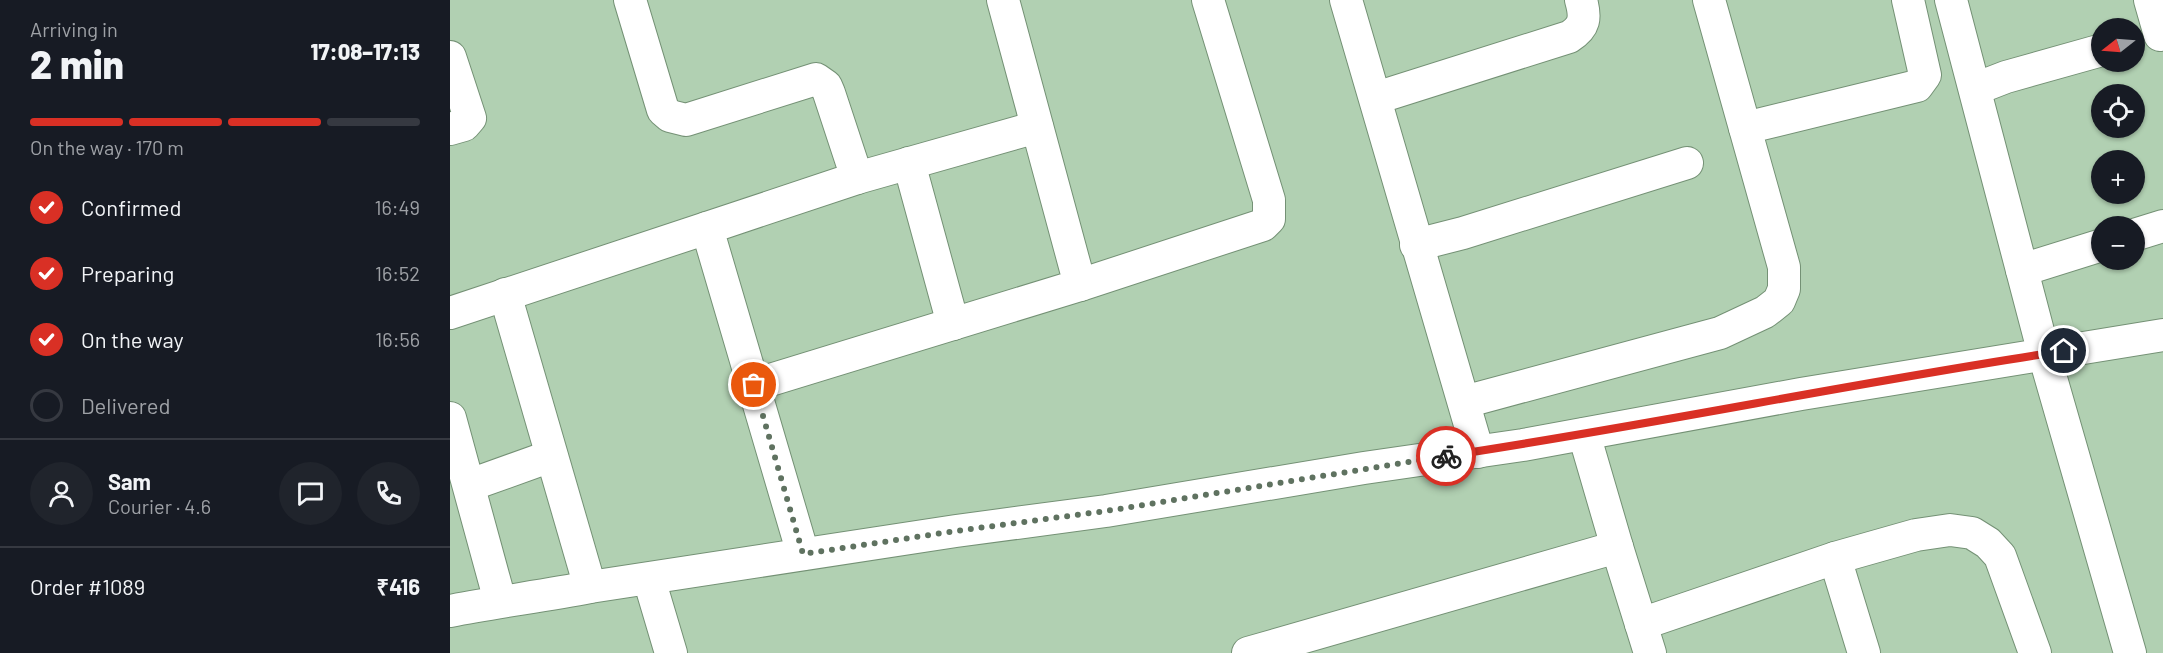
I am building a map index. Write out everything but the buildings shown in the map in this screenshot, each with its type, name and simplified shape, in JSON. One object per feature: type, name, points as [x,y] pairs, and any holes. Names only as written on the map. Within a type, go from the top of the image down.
[{"type":"street","points":[[630,0],[663,110],[670,117],[686,120],[816,79],[826,86],[829,93],[857,178]]},
{"type":"street","points":[[1003,0],[1080,285]]},
{"type":"street","points":[[754,385],[1080,285],[1263,225],[1269,219],[1269,200],[1208,0]]},
{"type":"street","points":[[1346,0],[1478,452]]},
{"type":"street","points":[[1376,98],[1569,37],[1583,24],[1581,0]]},
{"type":"street","points":[[1464,402],[1720,333],[1764,312],[1779,301],[1784,289],[1784,267],[1709,0]]},
{"type":"street","points":[[1745,128],[1917,86],[1925,75],[1908,0]]},
{"type":"street","points":[[1951,0],[2044,354],[2130,653]]},
{"type":"street","points":[[2150,0],[2153,37]]},
{"type":"street","points":[[1975,89],[2006,77],[2091,53]]},
{"type":"street","points":[[450,57],[470,118],[464,125],[450,129]]},
{"type":"street","points":[[450,314],[857,178],[1037,127]]},
{"type":"street","points":[[909,163],[953,324]]},
{"type":"street","points":[[1416,244],[1463,232],[1687,163]]},
{"type":"street","points":[[2145,232],[2163,226]]},
{"type":"street","points":[[707,228],[803,554]]},
{"type":"street","points":[[2022,270],[2091,248]]},
{"type":"street","points":[[505,294],[590,587]]},
{"type":"street","points":[[450,610],[803,554],[1106,511],[1478,452],[1801,394],[2163,335]]},
{"type":"street","points":[[450,418],[500,601]]},
{"type":"street","points":[[1584,434],[1645,638],[1835,558],[1916,535],[1950,530],[1972,533],[1988,543],[2000,556],[2035,653]]},
{"type":"street","points":[[470,485],[551,456]]},
{"type":"street","points":[[1248,653],[1617,546]]},
{"type":"street","points":[[1835,558],[1864,653]]},
{"type":"street","points":[[649,579],[671,653]]},
{"type":"way so far","points":[[754,385],[803,554],[1106,511],[1446,456]]},
{"type":"route","points":[[1446,456],[1523,445],[1801,394],[2064,351]]}]
